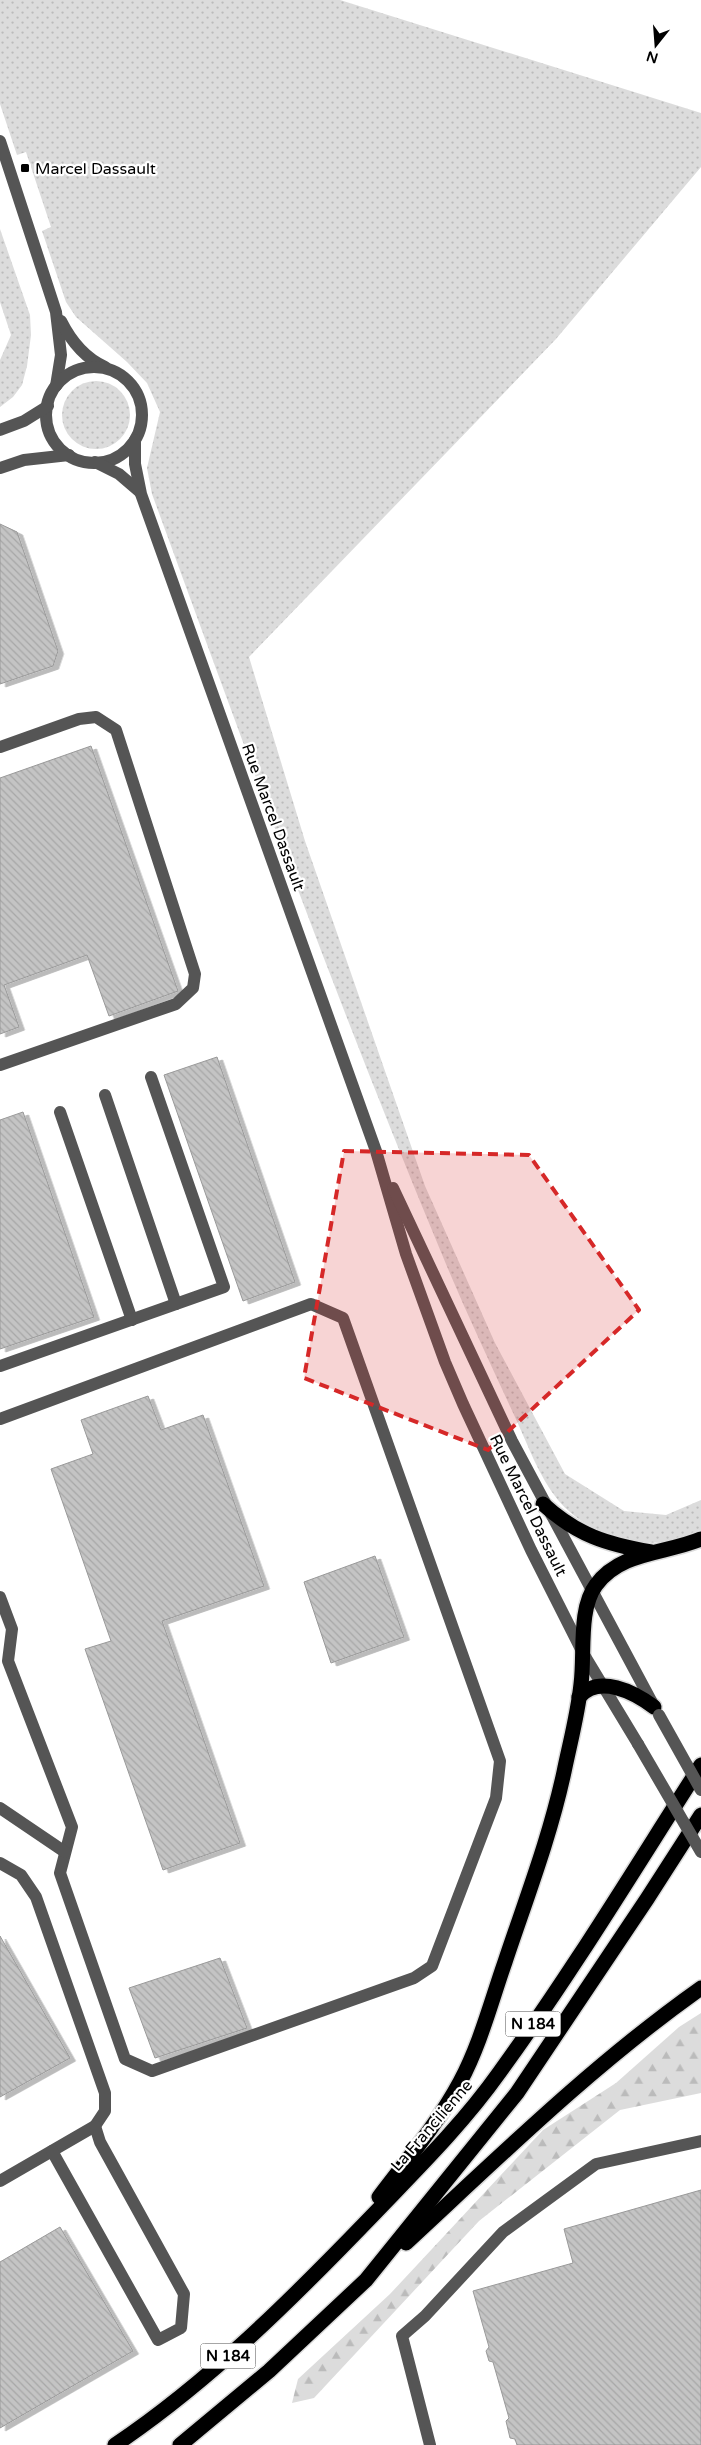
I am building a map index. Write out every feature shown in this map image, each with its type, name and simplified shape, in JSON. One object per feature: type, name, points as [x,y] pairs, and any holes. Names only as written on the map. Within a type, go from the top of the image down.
[{"type":"highway","points":[[543,1504],[557,1517],[584,1534],[603,1542],[652,1552]]},
{"type":"highway","points":[[332,2257],[437,2119],[469,2064],[544,1847],[564,1772],[579,1697],[584,1625],[592,1592],[603,1576],[613,1569],[652,1552],[701,1539]]},
{"type":"highway","points":[[579,1697],[590,1687],[603,1686],[631,1693],[656,1711]]},
{"type":"highway","name":"La Francilienne","points":[[114,2445],[174,2400],[239,2346],[332,2257],[450,2134],[498,2074],[624,1886],[701,1765]]},
{"type":"highway","name":"N 184","points":[[180,2445],[269,2371],[366,2280],[517,2092],[647,1899],[701,1814]]},
{"type":"highway","points":[[366,2280],[511,2146],[594,2073],[670,2010],[701,1988]]},
{"type":"street","points":[[0,141],[56,312],[70,338],[86,355],[127,380],[141,403],[142,422],[135,440],[129,448],[116,458],[95,462],[84,461],[69,455],[58,446],[51,434],[47,420],[48,406],[56,386],[61,355],[56,312]]},
{"type":"street","points":[[56,386],[67,376],[84,368],[93,367],[111,370]]},
{"type":"street","points":[[0,430],[24,421],[48,406]]},
{"type":"street","name":"Rue Marcel Dassault","points":[[135,440],[135,464],[141,494],[376,1151],[406,1254],[449,1370],[531,1550],[583,1654],[701,1852]]},
{"type":"street","points":[[0,468],[24,460],[69,455]]},
{"type":"street","name":"Rue Marcel Dassault","points":[[95,462],[124,477],[141,494]]},
{"type":"street","points":[[0,747],[79,720],[96,717],[116,730],[195,974],[193,988],[176,1004],[0,1065]]},
{"type":"street","points":[[0,1366],[224,1287],[151,1077]]},
{"type":"street","points":[[105,1095],[176,1304]]},
{"type":"street","points":[[60,1112],[132,1320]]},
{"type":"street","name":"Rue Marcel Dassault","points":[[376,1151],[512,1442],[543,1504],[701,1790]]},
{"type":"street","points":[[0,1419],[311,1304],[343,1318],[500,1761],[496,1798],[432,1966],[414,1978],[152,2071],[125,2059],[60,1873],[72,1828],[8,1661],[12,1629],[0,1597]]},
{"type":"street","points":[[0,1808],[66,1852]]},
{"type":"street","points":[[0,1863],[20,1875],[36,1897],[105,2093],[105,2111],[95,2126],[0,2181]]},
{"type":"street","points":[[52,2151],[158,2340],[180,2328],[184,2294],[100,2142],[95,2126]]},
{"type":"street","points":[[430,2445],[402,2336],[425,2316],[503,2232],[596,2164],[701,2140]]},
{"type":"highlighted area","points":[[344,1151],[529,1155],[639,1310],[488,1450],[304,1378]]},
{"type":"green space","points":[[0,0],[340,0],[701,113],[701,167],[556,339],[249,657],[305,841],[425,1186],[495,1343],[565,1474],[624,1511],[666,1515],[701,1500],[701,1530],[670,1541],[651,1543],[621,1539],[607,1534],[580,1520],[558,1500],[534,1460],[450,1273],[365,1064],[292,875],[152,494],[147,468],[160,412],[147,383],[127,362],[76,317],[66,302],[42,231],[51,227],[26,152],[17,155],[0,104]]},
{"type":"green space","points":[[0,229],[30,315],[31,335],[27,366],[22,385],[13,397],[0,407],[0,360],[11,335],[0,302]]},
{"type":"green space","points":[[96,381],[109,384],[120,391],[127,402],[130,415],[127,428],[120,439],[109,446],[96,449],[83,446],[72,439],[65,428],[62,415],[65,402],[72,391],[83,384]]},
{"type":"green space","points":[[701,2013],[701,2093],[620,2110],[479,2221],[314,2398],[292,2403],[298,2379],[390,2294],[543,2130],[616,2083],[679,2027]]},
{"type":"building","points":[[0,524],[17,532],[58,651],[53,666],[0,684]]},
{"type":"building","points":[[91,746],[178,991],[109,1016],[87,955],[4,985],[19,1027],[0,1034],[0,778]]},
{"type":"building","points":[[217,1057],[295,1282],[243,1301],[164,1075]]},
{"type":"building","points":[[23,1112],[94,1317],[0,1349],[0,1120]]},
{"type":"building","points":[[148,1396],[161,1430],[203,1415],[264,1586],[162,1621],[240,1843],[163,1870],[85,1649],[111,1641],[51,1469],[93,1454],[81,1420]]},
{"type":"building","points":[[375,1556],[404,1637],[331,1663],[304,1582]]},
{"type":"building","points":[[0,1936],[70,2058],[0,2097]]},
{"type":"building","points":[[220,1958],[247,2028],[155,2058],[129,1988]]},
{"type":"building","points":[[701,2190],[701,2445],[517,2445],[515,2439],[510,2438],[506,2421],[509,2418],[493,2362],[489,2361],[486,2351],[489,2347],[473,2291],[573,2263],[564,2229]]},
{"type":"building","points":[[60,2227],[133,2351],[0,2428],[0,2262]]},
{"type":"place","name":"Marcel Dassault","points":[[25,168]]}]
